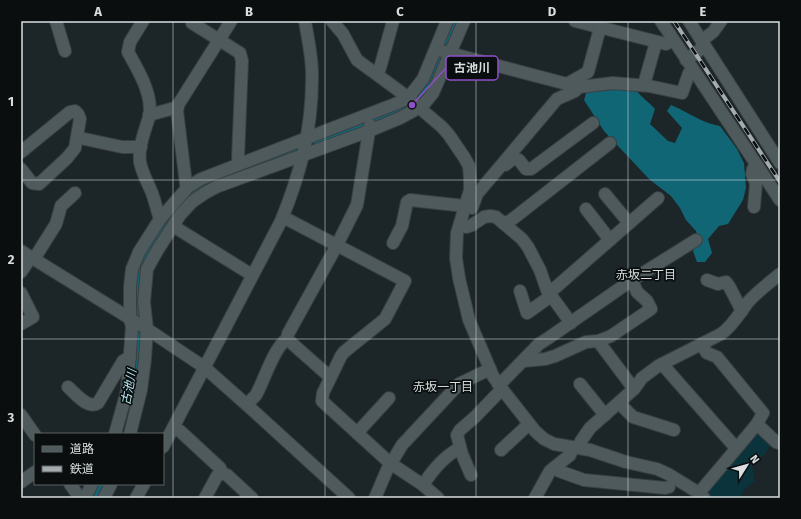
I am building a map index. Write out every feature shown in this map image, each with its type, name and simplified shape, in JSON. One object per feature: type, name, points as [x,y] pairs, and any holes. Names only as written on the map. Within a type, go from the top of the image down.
[{"type":"street","points":[[56,21],[65,51]]},
{"type":"street","points":[[143,21],[130,42],[128,52],[148,93],[150,102],[149,115],[141,147],[140,161],[160,219]]},
{"type":"street","points":[[193,21],[192,23],[240,53],[242,61],[238,158],[236,171]]},
{"type":"street","points":[[188,188],[185,177],[177,111],[178,107],[220,40],[230,21]]},
{"type":"street","points":[[164,445],[283,217],[293,193],[307,139],[312,78],[305,21]]},
{"type":"street","points":[[332,21],[343,34],[357,60],[414,103],[449,135],[469,166],[470,190],[456,247],[456,258],[466,310],[490,368],[500,387],[535,431],[549,441],[560,446],[590,450],[626,462],[657,469],[668,474],[701,495],[736,448],[757,424],[763,413],[717,357],[707,353],[702,344]]},
{"type":"street","points":[[377,74],[393,21]]},
{"type":"street","points":[[443,51],[447,21]]},
{"type":"street","points":[[414,103],[418,87],[464,21]]},
{"type":"street","points":[[575,21],[666,44],[673,40]]},
{"type":"street","points":[[660,21],[780,200]]},
{"type":"street","points":[[689,21],[780,163]]},
{"type":"street","points":[[462,226],[468,218],[477,194],[557,99],[575,91],[579,87],[612,83],[649,86],[682,93],[689,73],[690,65],[701,49],[705,38],[713,32],[721,21]]},
{"type":"street","points":[[443,51],[567,84],[588,72],[600,28]]},
{"type":"street","points":[[645,81],[656,42]]},
{"type":"street","points":[[115,433],[127,391],[132,327],[130,318],[130,287],[132,269],[139,252],[160,219],[188,188],[201,179],[304,154],[370,122],[414,103]]},
{"type":"street","points":[[149,115],[178,107]]},
{"type":"street","points":[[21,152],[70,112],[75,111],[78,114],[80,119],[75,148],[67,158],[39,184],[32,183],[21,169]]},
{"type":"street","points":[[130,433],[141,390],[145,359],[147,329],[144,302],[147,269],[156,251],[180,215],[192,202],[236,171],[307,139],[370,122]]},
{"type":"street","points":[[247,404],[255,396],[275,355],[287,339],[288,334],[337,245],[357,205],[370,122]]},
{"type":"street","points":[[496,172],[514,158],[519,160],[526,169],[531,169],[593,123]]},
{"type":"street","points":[[80,138],[122,147],[141,147]]},
{"type":"street","points":[[503,222],[510,221],[610,143]]},
{"type":"street","points":[[754,207],[756,183],[752,174],[753,169],[757,165]]},
{"type":"street","points":[[21,272],[29,256],[56,224],[61,206],[75,193]]},
{"type":"street","points":[[605,194],[629,223]]},
{"type":"street","points":[[520,291],[527,313],[658,198]]},
{"type":"street","points":[[393,243],[402,226],[407,202],[410,200],[465,206]]},
{"type":"street","points":[[586,209],[610,240]]},
{"type":"street","points":[[462,226],[472,225],[484,217],[490,216],[496,217],[503,222],[509,229],[522,239],[528,247],[540,270],[549,293],[571,323]]},
{"type":"street","points":[[283,217],[405,280],[385,319],[344,352],[330,377],[323,393],[322,401],[390,464],[423,485],[438,498]]},
{"type":"street","points":[[173,226],[252,275]]},
{"type":"street","points":[[471,475],[460,448],[457,435],[460,430],[476,417],[504,380],[539,344],[632,280],[696,240]]},
{"type":"street","points":[[29,256],[130,318],[204,367],[247,404],[349,498]]},
{"type":"street","points":[[535,498],[550,471],[570,455],[590,428],[634,389],[642,378],[662,364],[728,329],[762,288],[778,279]]},
{"type":"street","points":[[523,361],[545,359],[586,342],[598,341],[611,336],[652,309],[637,292],[632,280]]},
{"type":"street","points":[[707,280],[718,284],[726,282],[742,311]]},
{"type":"street","points":[[21,293],[34,317],[21,324]]},
{"type":"street","points":[[287,339],[330,377]]},
{"type":"street","points":[[598,341],[634,389]]},
{"type":"street","points":[[68,387],[89,405],[94,406],[98,403],[123,361],[130,357]]},
{"type":"street","points":[[662,364],[736,448]]},
{"type":"street","points":[[375,498],[390,464],[402,445],[459,384],[490,368]]},
{"type":"street","points":[[580,384],[605,415]]},
{"type":"street","points":[[357,433],[389,398]]},
{"type":"street","points":[[619,403],[633,417],[674,430]]},
{"type":"street","points":[[21,415],[34,434]]},
{"type":"street","points":[[655,424],[664,415]]},
{"type":"street","points":[[501,450],[529,424]]},
{"type":"street","points":[[757,424],[776,442],[779,443]]},
{"type":"street","points":[[174,426],[220,468],[222,473],[227,475],[252,498]]},
{"type":"street","points":[[423,485],[441,462],[460,448]]},
{"type":"street","points":[[555,467],[559,471],[584,480],[626,485],[669,487]]},
{"type":"street","points":[[21,482],[34,473]]},
{"type":"street","points":[[205,498],[217,476],[222,473]]},
{"type":"street","points":[[71,485],[80,498]]},
{"type":"street","points":[[86,498],[92,485]]},
{"type":"street","points":[[104,498],[110,485]]},
{"type":"street","points":[[136,498],[143,485]]},
{"type":"shaded area","points":[[619,88],[635,89],[653,106],[655,109],[650,124],[668,141],[675,143],[682,128],[667,111],[671,105],[701,120],[720,126],[737,149],[744,163],[746,188],[743,200],[728,224],[719,226],[708,239],[712,253],[705,262],[697,262],[693,251],[698,237],[696,231],[686,220],[680,208],[671,196],[649,179],[604,131],[584,100],[587,90]]},
{"type":"shaded area","points":[[759,429],[773,441],[764,455],[752,466],[755,481],[746,488],[739,498],[712,498],[705,491]]},
{"type":"waterway","name":"古池川","points":[[321,141],[403,110],[412,105],[425,91],[456,21]]},
{"type":"waterway","name":"古池川","points":[[139,311],[138,285],[147,250],[168,218],[188,196],[204,185],[294,151]]},
{"type":"waterway","name":"古池川","points":[[132,378],[139,340]]},
{"type":"waterway","name":"古池川","points":[[93,498],[100,485]]},
{"type":"railway","points":[[674,21],[780,182]]},
{"type":"place","name":"古池川","points":[[412,105]]},
{"type":"district","name":"赤坂二丁目","points":[[646,275]]},
{"type":"district","name":"赤坂一丁目","points":[[443,387]]}]
